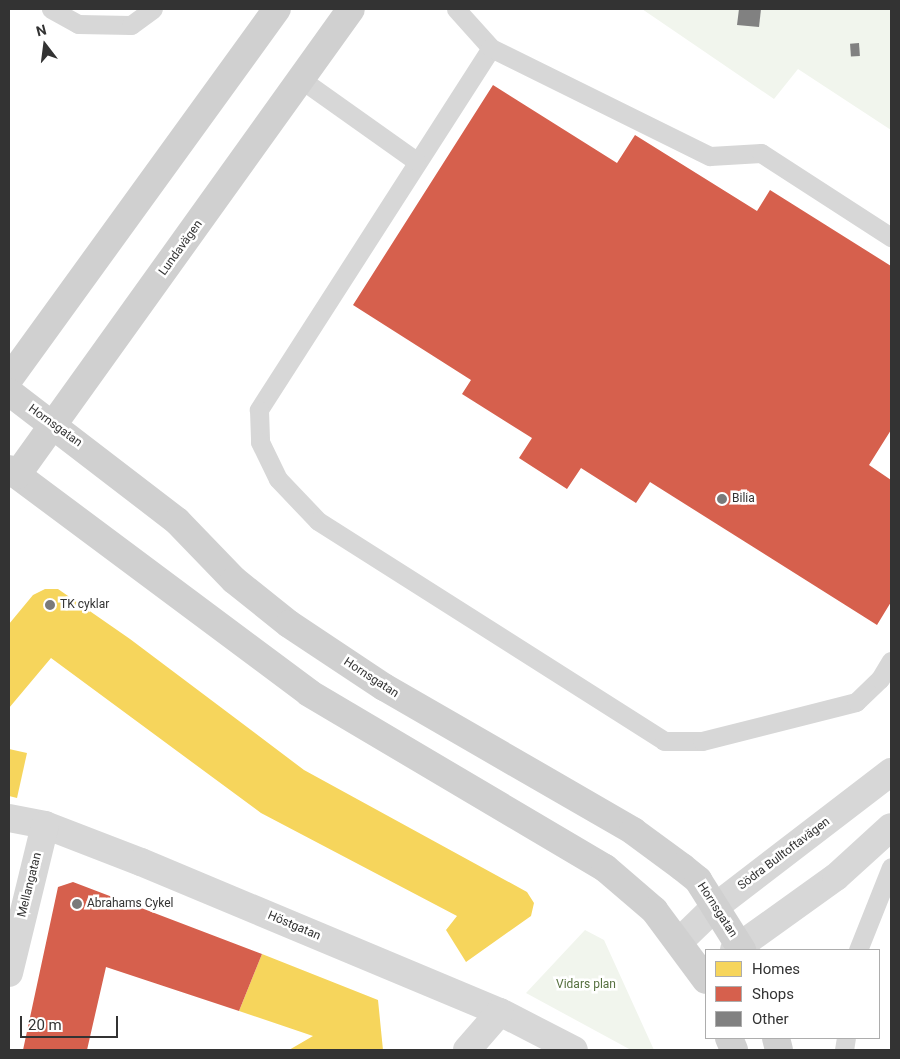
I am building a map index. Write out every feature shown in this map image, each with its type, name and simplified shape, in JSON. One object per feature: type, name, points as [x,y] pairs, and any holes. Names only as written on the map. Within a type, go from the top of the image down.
[{"type":"main road","points":[[9,379],[277,9]]},
{"type":"main road","name":"Lundavägen","points":[[11,477],[53,424],[352,9]]},
{"type":"main road","name":"Hornsgatan","points":[[9,392],[177,521],[234,580],[289,624],[384,687],[633,831],[698,880],[739,949]]},
{"type":"main road","points":[[11,477],[309,693],[605,868],[654,910],[705,975]]},
{"type":"street","name":"Södra Bulltoftavägen","points":[[680,941],[715,907],[891,772]]},
{"type":"street","name":"Höstgatan","points":[[9,818],[45,825],[500,1012],[574,1050]]},
{"type":"street","name":"Mellangatan","points":[[9,974],[45,825]]},
{"type":"street","points":[[739,949],[836,877],[891,827]]},
{"type":"street","points":[[467,1050],[500,1012]]},
{"type":"lane","points":[[51,9],[78,24],[131,25],[153,9]]},
{"type":"lane","points":[[456,9],[492,48],[710,156],[761,153],[891,237]]},
{"type":"lane","points":[[492,48],[416,161],[259,410],[260,442],[293,499],[318,521],[445,604],[664,741],[702,741],[856,702],[880,679],[891,661]]},
{"type":"lane","points":[[302,80],[416,161]]},
{"type":"lane","points":[[858,949],[891,867]]},
{"type":"green space","points":[[642,9],[891,9],[891,130],[798,69],[774,99]]},
{"type":"green space","name":"Vidars plan","points":[[585,930],[604,940],[654,1050],[631,1050],[526,993]]},
{"type":"building: Homes","points":[[45,589],[58,589],[130,639],[304,770],[527,892],[534,903],[531,916],[466,962],[446,930],[457,916],[261,813],[51,658],[9,708],[9,624],[33,595]]},
{"type":"building: Homes","points":[[9,749],[27,753],[17,798],[9,796]]},
{"type":"building: Homes","points":[[262,954],[378,1000],[383,1050],[289,1050],[313,1036],[239,1011]]},
{"type":"building: Shops","points":[[493,85],[617,163],[635,135],[757,211],[770,190],[891,266],[891,430],[869,465],[891,480],[891,602],[877,625],[650,482],[636,503],[581,468],[567,489],[519,458],[532,438],[462,394],[471,380],[353,305]]},
{"type":"building: Shops","points":[[73,882],[262,954],[239,1011],[106,967],[87,1050],[23,1050],[58,887]]},
{"type":"building: Other","points":[[739,9],[761,9],[759,27],[737,25]]},
{"type":"building: Other","points":[[859,43],[860,56],[851,57],[850,44]]},
{"type":"place","name":"Bilia","points":[[722,499]]},
{"type":"place","name":"TK cyklar","points":[[50,605]]},
{"type":"place","name":"Abrahams Cykel","points":[[77,904]]}]
